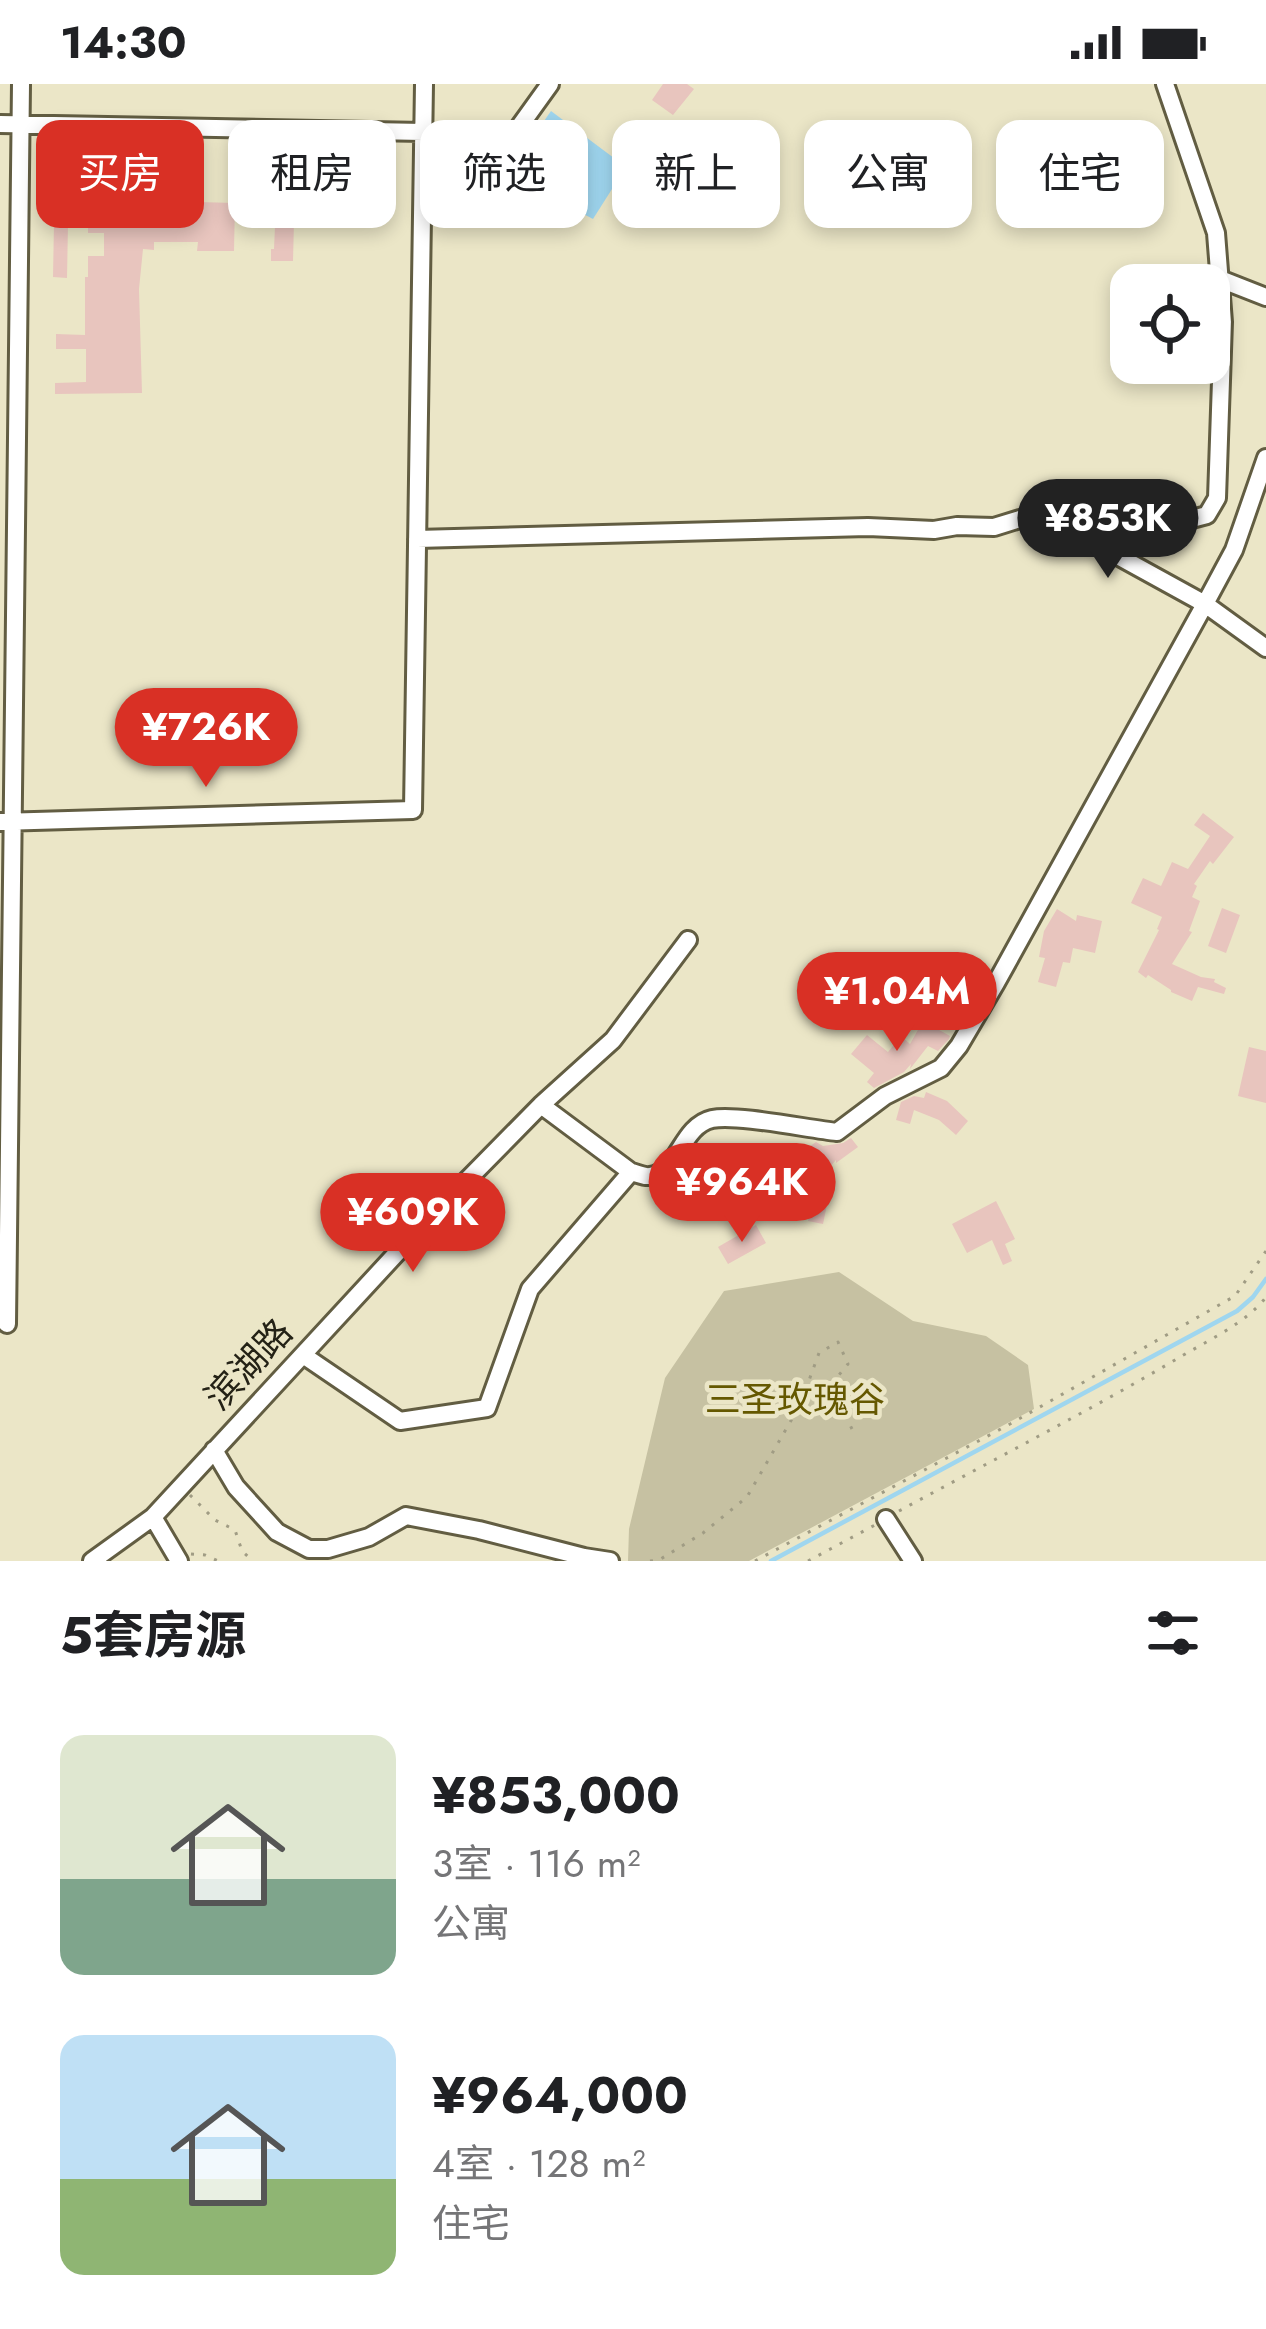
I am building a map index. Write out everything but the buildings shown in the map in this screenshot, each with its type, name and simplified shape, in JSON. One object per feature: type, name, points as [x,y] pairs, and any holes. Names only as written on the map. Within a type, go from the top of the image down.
[{"type":"street","points":[[8,1324],[6,822],[21,84]]},
{"type":"street","points":[[423,120],[424,84]]},
{"type":"street","points":[[524,120],[550,84]]},
{"type":"street","points":[[1165,84],[1216,233],[1219,264]]},
{"type":"street","points":[[0,124],[420,132]]},
{"type":"street","points":[[6,822],[413,810],[422,228]]},
{"type":"street","points":[[1230,283],[1266,297]]},
{"type":"street","points":[[1096,544],[1207,515],[1216,498],[1221,384]]},
{"type":"street","points":[[541,1106],[631,1172],[650,1176],[666,1168],[694,1128],[712,1119],[837,1132],[885,1096],[940,1068],[997,983],[1234,550],[1266,458]]},
{"type":"street","points":[[417,539],[868,527],[934,530],[994,527],[1033,515],[1205,604],[1266,648]]},
{"type":"street","name":"滨湖路","points":[[92,1561],[153,1516],[419,1229],[613,1040],[688,940]]},
{"type":"street","points":[[303,1355],[400,1421],[487,1408],[530,1289],[631,1172]]},
{"type":"street","points":[[214,1450],[236,1487],[277,1532],[309,1549],[328,1549],[369,1537],[406,1516],[610,1561]]},
{"type":"street","points":[[153,1516],[177,1557]]},
{"type":"street","points":[[886,1519],[913,1561]]},
{"type":"path","points":[[755,1561],[1030,1414],[1235,1296],[1266,1251]]},
{"type":"path","points":[[808,1561],[1126,1389],[1225,1330],[1266,1297]]},
{"type":"path","points":[[650,1561],[704,1533],[747,1497],[800,1405],[819,1353],[838,1342],[848,1364],[834,1381],[837,1399],[854,1433]]},
{"type":"path","points":[[182,1486],[215,1520],[235,1530],[242,1551],[253,1561]]},
{"type":"path","points":[[177,1557],[205,1555],[218,1561]]},
{"type":"green space","name":"三圣玫瑰谷","points":[[839,1272],[913,1321],[986,1336],[1028,1365],[1034,1409],[749,1561],[628,1561],[629,1529],[665,1378],[724,1291]]},
{"type":"water","points":[[588,139],[612,157],[612,189],[593,219],[588,216]]},
{"type":"waterway","points":[[771,1561],[1237,1311],[1266,1279]]}]
